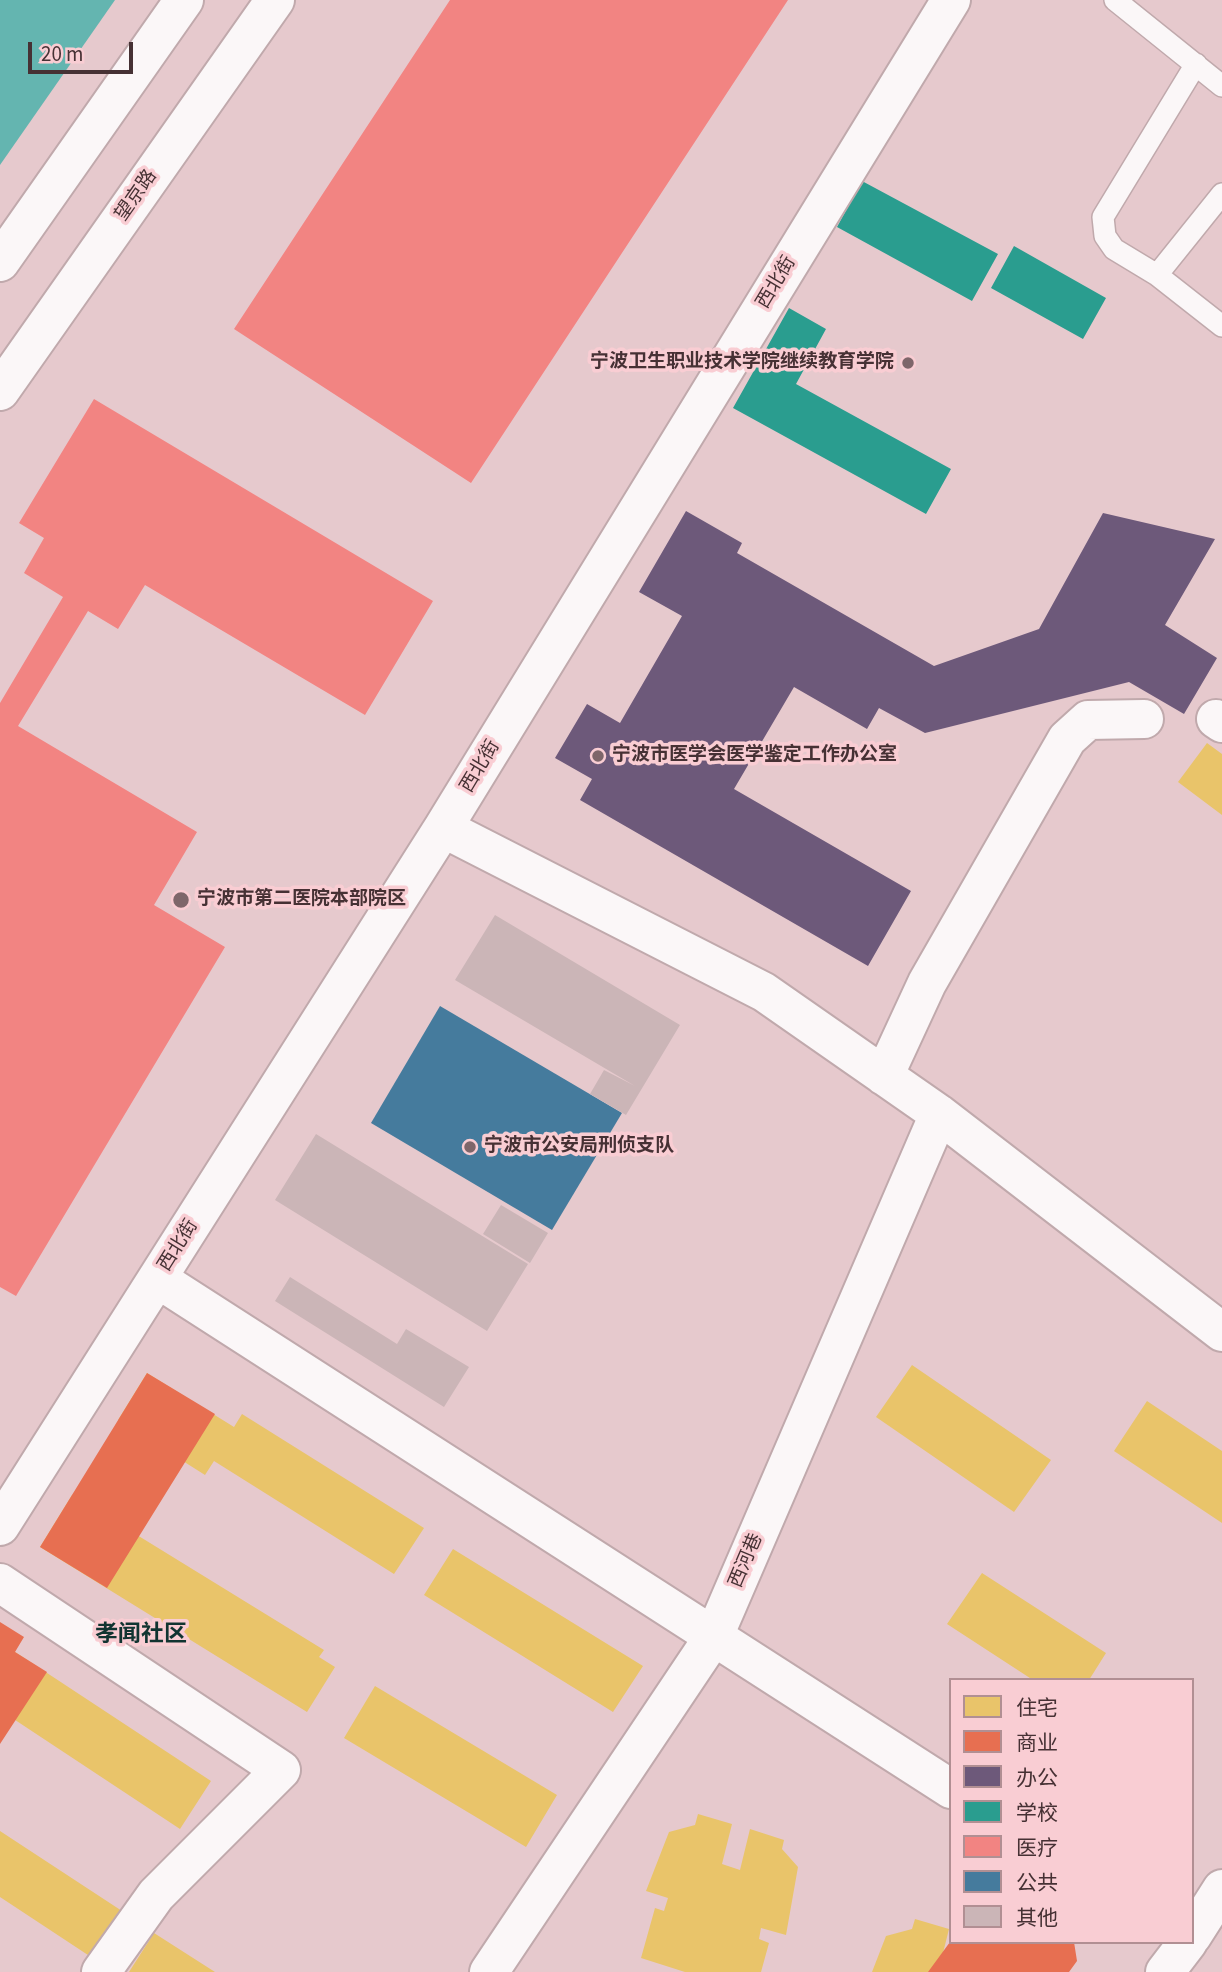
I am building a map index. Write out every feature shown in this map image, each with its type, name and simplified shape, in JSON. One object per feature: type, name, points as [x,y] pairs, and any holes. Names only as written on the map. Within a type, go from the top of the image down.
[{"type":"street","points":[[0,262],[184,0]]},
{"type":"street","name":"望京路","points":[[0,391],[275,0]]},
{"type":"street","name":"西北街","points":[[0,1526],[443,828],[951,0]]},
{"type":"street","points":[[884,1076],[926,983],[1067,739],[1088,720],[1144,719]]},
{"type":"street","points":[[443,828],[764,992],[939,1114],[1222,1332]]},
{"type":"street","name":"西河巷","points":[[489,1972],[714,1636],[939,1114]]},
{"type":"street","points":[[158,1279],[949,1788]]},
{"type":"street","points":[[0,1583],[281,1770],[156,1895],[101,1972]]},
{"type":"street","points":[[1194,1933],[1222,1889]]},
{"type":"street","points":[[1165,1972],[1186,1944]]},
{"type":"lane","points":[[1117,0],[1222,86]]},
{"type":"lane","points":[[1196,64],[1103,217],[1105,236],[1114,249],[1157,275],[1222,326]]},
{"type":"lane","points":[[1157,275],[1222,194]]},
{"type":"water","points":[[0,0],[115,0],[0,165]]},
{"type":"building: 住宅","points":[[1207,743],[1222,754],[1222,815],[1178,782]]},
{"type":"building: 住宅","points":[[912,1365],[1051,1460],[1014,1512],[876,1417]]},
{"type":"building: 住宅","points":[[147,1373],[234,1427],[242,1414],[424,1528],[394,1574],[214,1461],[205,1475],[118,1420]]},
{"type":"building: 住宅","points":[[1147,1401],[1222,1451],[1222,1523],[1114,1451]]},
{"type":"building: 住宅","points":[[72,1495],[324,1650],[319,1657],[335,1667],[307,1712],[40,1547]]},
{"type":"building: 住宅","points":[[453,1549],[643,1666],[613,1712],[424,1595]]},
{"type":"building: 住宅","points":[[982,1573],[1106,1653],[1090,1678],[1030,1678],[947,1624]]},
{"type":"building: 住宅","points":[[0,1642],[211,1781],[180,1829],[0,1710]]},
{"type":"building: 住宅","points":[[375,1686],[557,1795],[526,1847],[344,1738]]},
{"type":"building: 住宅","points":[[698,1814],[732,1824],[722,1864],[740,1870],[750,1829],[784,1840],[782,1849],[798,1867],[786,1935],[761,1928],[759,1939],[769,1943],[761,1972],[685,1972],[641,1958],[655,1908],[664,1911],[668,1898],[646,1891],[669,1832],[695,1825]]},
{"type":"building: 住宅","points":[[0,1831],[122,1911],[91,1957],[0,1897]]},
{"type":"building: 住宅","points":[[915,1919],[949,1929],[939,1969],[947,1972],[872,1972],[886,1936],[912,1929]]},
{"type":"building: 住宅","points":[[154,1933],[215,1972],[129,1972]]},
{"type":"building: 住宅","points":[[964,1944],[1001,1944],[999,1953],[1016,1972],[957,1972]]},
{"type":"building: 商业","points":[[147,1373],[215,1414],[107,1588],[40,1547]]},
{"type":"building: 商业","points":[[0,1622],[24,1637],[15,1652],[47,1672],[0,1744]]},
{"type":"building: 商业","points":[[949,1943],[1074,1944],[1077,1961],[1069,1972],[928,1972]]},
{"type":"building: 办公","points":[[686,511],[742,543],[737,553],[934,666],[1039,629],[1103,513],[1215,539],[1165,625],[1217,658],[1184,714],[1129,682],[925,733],[879,708],[867,729],[794,687],[734,789],[911,891],[868,966],[580,800],[592,779],[555,758],[587,704],[620,723],[682,616],[639,592]]},
{"type":"building: 学校","points":[[862,181],[998,254],[972,301],[837,227]]},
{"type":"building: 学校","points":[[1014,246],[1106,298],[1083,339],[991,288]]},
{"type":"building: 学校","points":[[789,308],[826,329],[796,384],[951,469],[926,514],[733,408]]},
{"type":"building: 医疗","points":[[450,0],[788,0],[471,483],[234,329]]},
{"type":"building: 医疗","points":[[94,399],[433,601],[365,715],[145,585],[118,629],[88,611],[18,726],[197,832],[154,905],[225,947],[16,1296],[0,1287],[0,703],[63,597],[24,573],[44,538],[19,523]]},
{"type":"building: 公共","points":[[440,1006],[622,1113],[552,1230],[371,1123]]},
{"type":"building: 其他","points":[[495,915],[680,1025],[626,1115],[590,1094],[604,1070],[635,1086],[455,980]]},
{"type":"building: 其他","points":[[316,1134],[528,1264],[487,1331],[275,1200]]},
{"type":"building: 其他","points":[[501,1205],[548,1233],[530,1263],[483,1234]]},
{"type":"building: 其他","points":[[290,1277],[397,1344],[406,1329],[469,1367],[444,1407],[275,1301]]},
{"type":"place","name":"宁波卫生职业技术学院继续教育学院","points":[[908,363]]},
{"type":"place","name":"宁波市医学会医学鉴定工作办公室","points":[[598,756]]},
{"type":"place","name":"宁波市第二医院本部院区","points":[[181,900]]},
{"type":"place","name":"宁波市公安局刑侦支队","points":[[470,1147]]},
{"type":"district","name":"孝闻社区","points":[[141,1636]]}]
